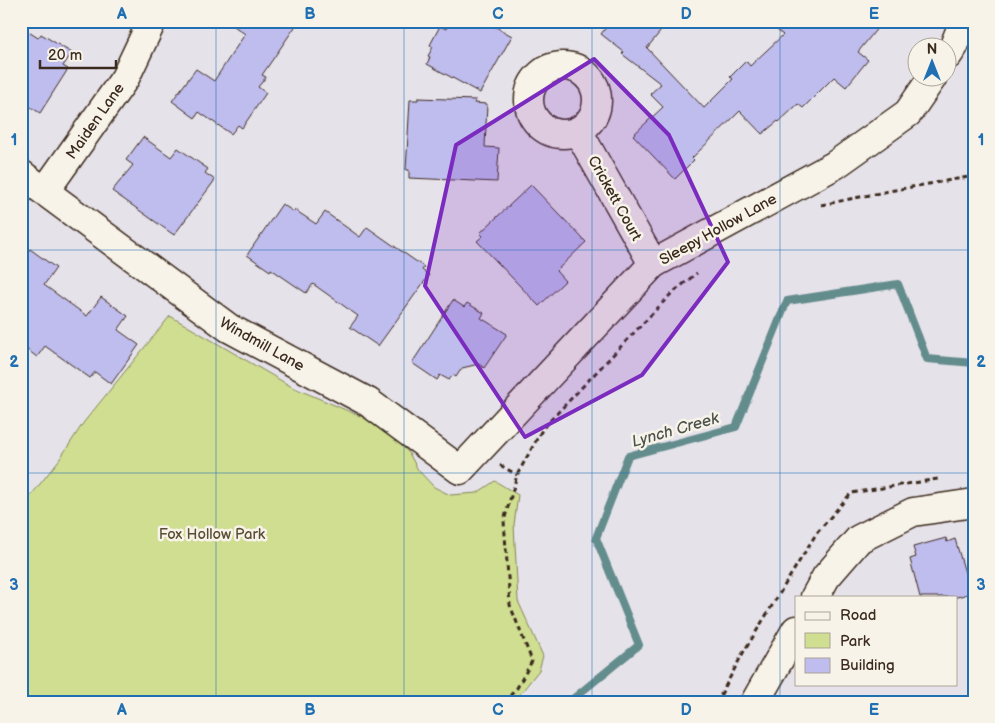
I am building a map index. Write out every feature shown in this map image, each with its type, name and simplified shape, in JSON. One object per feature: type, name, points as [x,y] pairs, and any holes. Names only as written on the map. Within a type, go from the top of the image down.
[{"type":"street","name":"Maiden Lane","points":[[45,191],[125,78],[152,21]]},
{"type":"street","points":[[957,38],[964,21]]},
{"type":"street","name":"Sleepy Hollow Lane","points":[[460,470],[653,264],[835,165],[908,113],[925,88]]},
{"type":"street","name":"Crickett Court","points":[[578,132],[653,264]]},
{"type":"street","name":"Windmill Lane","points":[[21,174],[229,328],[368,402],[460,470]]},
{"type":"street","points":[[816,596],[826,578],[859,539],[913,512],[974,503]]},
{"type":"street","points":[[755,702],[795,632]]},
{"type":"path","points":[[819,206],[889,190],[974,176]]},
{"type":"path","points":[[504,702],[517,688],[532,661],[510,605],[504,521],[517,475],[543,428],[671,294],[699,271]]},
{"type":"path","points":[[156,702],[162,700],[172,702]]},
{"type":"highlighted area","points":[[594,59],[669,135],[728,262],[642,375],[525,437],[425,286],[456,145]]},
{"type":"green space","name":"Fox Hollow Park","points":[[170,316],[292,387],[367,419],[395,439],[409,453],[418,470],[434,487],[450,495],[477,493],[495,481],[518,495],[514,525],[518,601],[543,656],[539,670],[514,702],[21,702],[21,508],[59,460],[84,422]]},
{"type":"building","points":[[227,21],[299,21],[262,75],[266,77],[258,87],[266,93],[242,128],[238,125],[231,134],[199,112],[195,118],[172,101],[196,69],[214,81],[245,34]]},
{"type":"building","points":[[450,21],[485,21],[512,36],[480,93],[427,64],[430,57],[428,56],[433,47],[430,45],[440,26],[446,29]]},
{"type":"building","points":[[611,21],[669,21],[647,48],[704,108],[733,79],[730,77],[746,61],[750,66],[783,35],[766,21],[883,21],[858,52],[868,60],[846,87],[834,77],[803,108],[798,104],[779,122],[762,134],[740,111],[692,158],[694,160],[675,179],[633,135],[663,107],[650,94],[661,84],[622,54],[624,52],[601,34]]},
{"type":"building","points":[[21,27],[38,38],[41,34],[72,53],[63,66],[68,69],[40,113],[21,101]]},
{"type":"building","points":[[418,98],[476,100],[474,103],[487,104],[485,147],[499,148],[497,182],[409,178],[409,170],[406,170],[410,100],[418,100]]},
{"type":"building","points":[[143,137],[171,157],[178,148],[208,169],[205,173],[215,180],[174,235],[112,191],[133,165],[126,160]]},
{"type":"building","points":[[531,185],[586,242],[556,271],[565,281],[539,306],[477,241],[483,236],[480,233]]},
{"type":"building","points":[[282,204],[316,224],[325,212],[360,237],[367,227],[424,267],[422,270],[429,275],[378,346],[350,327],[358,316],[313,284],[306,293],[247,255]]},
{"type":"building","points":[[30,249],[56,268],[44,285],[87,316],[101,297],[128,316],[118,330],[139,345],[111,384],[95,372],[90,378],[45,346],[37,357],[21,345],[21,261]]},
{"type":"building","points":[[453,300],[464,307],[467,303],[484,313],[481,318],[507,334],[484,368],[479,364],[462,368],[456,377],[453,375],[449,380],[440,375],[437,380],[412,363]]},
{"type":"building","points":[[946,538],[947,542],[955,539],[971,593],[958,597],[920,596],[910,559],[916,557],[913,547]]},
{"type":"waterway","name":"Lynch Creek","points":[[569,702],[639,645],[596,538],[628,456],[736,427],[787,301],[898,284],[927,359],[974,363]]}]
